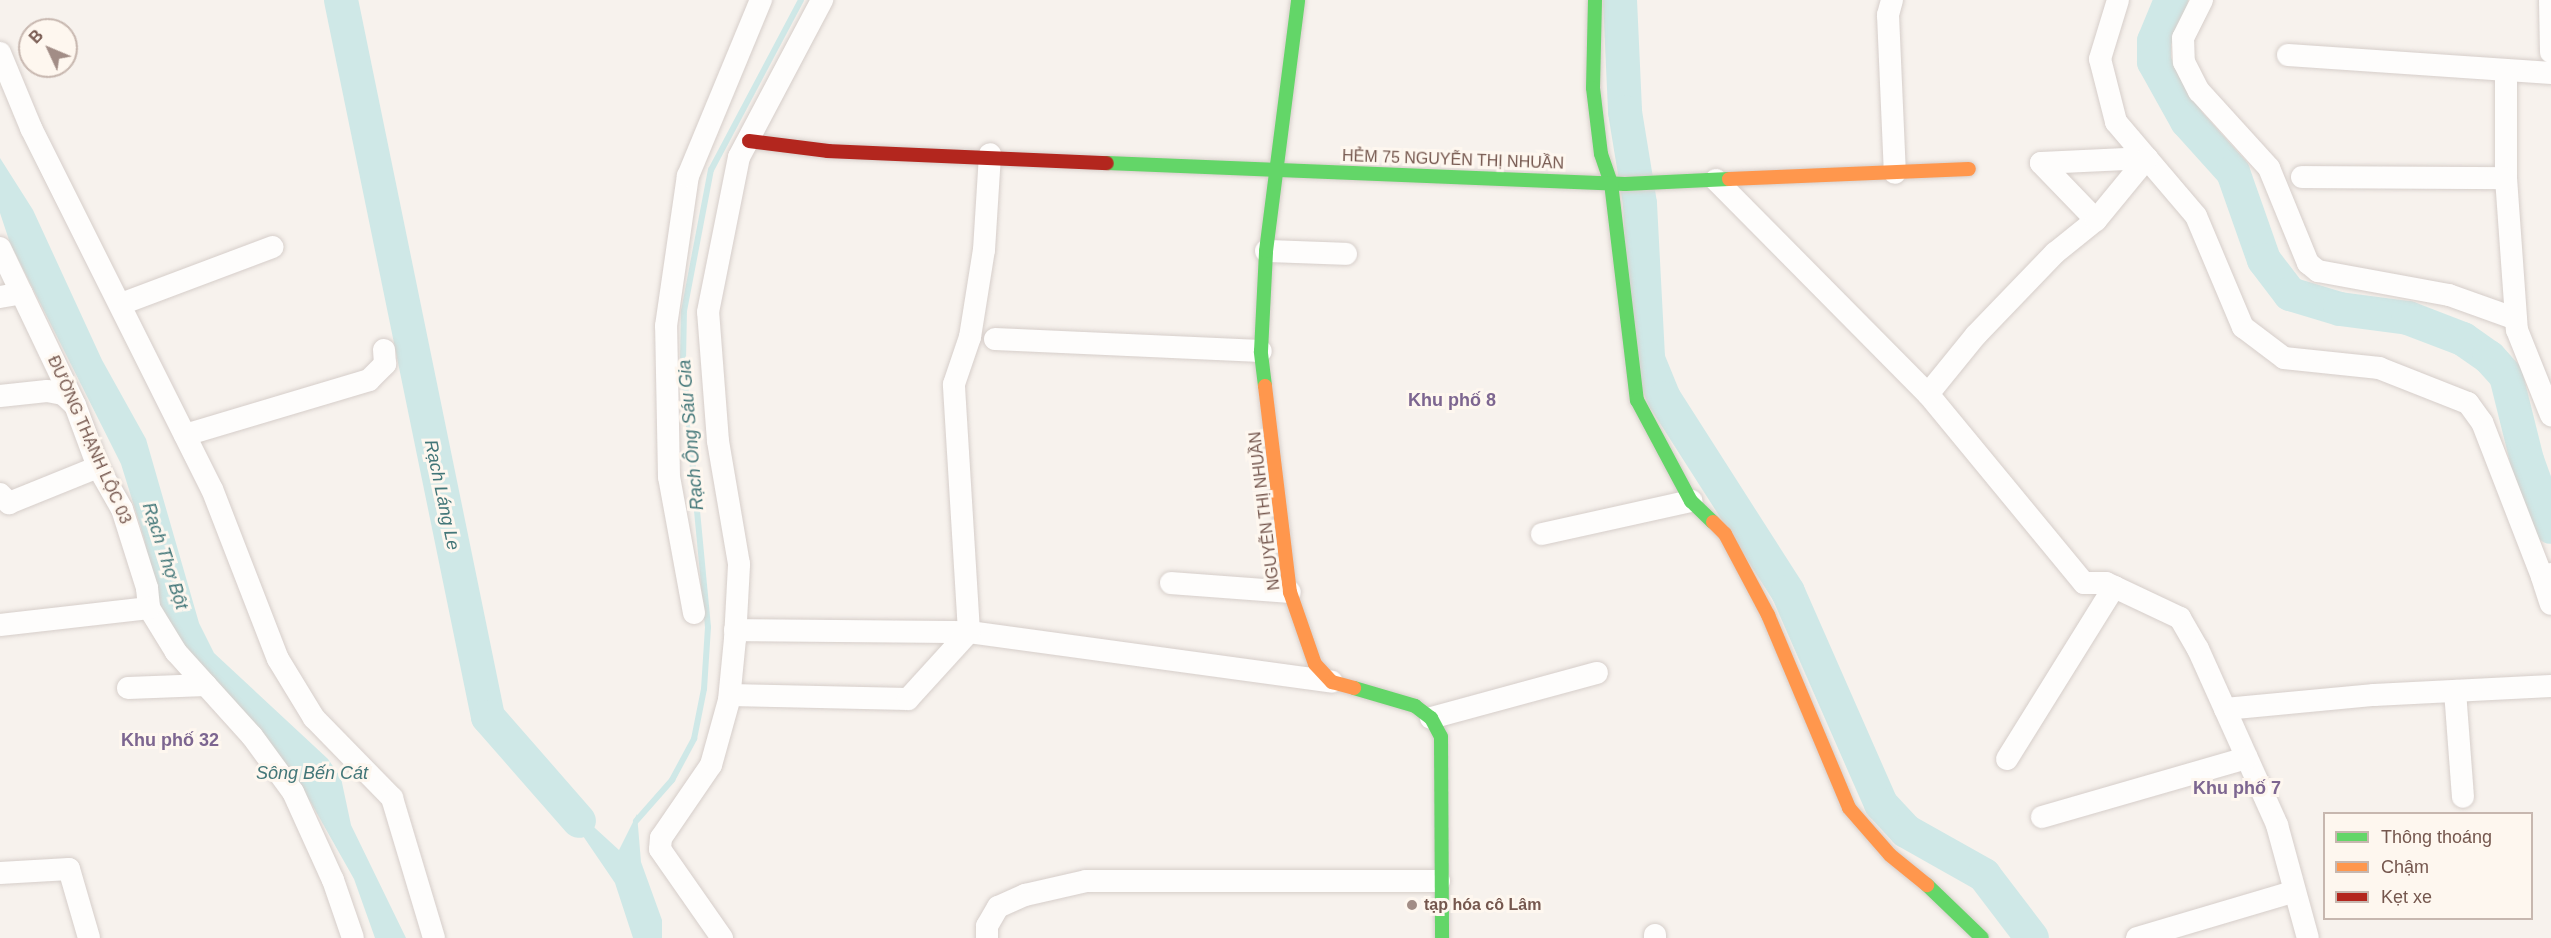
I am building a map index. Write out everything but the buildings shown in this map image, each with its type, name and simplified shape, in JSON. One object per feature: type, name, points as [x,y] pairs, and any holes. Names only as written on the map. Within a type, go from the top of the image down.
[{"type":"street","points":[[694,613],[669,477],[666,326],[688,176],[761,0]]},
{"type":"street","points":[[722,938],[660,849],[661,838],[711,765],[729,695],[735,630],[739,564],[718,441],[708,312],[739,157],[822,0]]},
{"type":"street","name":"NGUYỄN THỊ NHUẦN","points":[[1298,0],[1280,169],[1266,251],[1261,351],[1290,592],[1315,664],[1332,682]]},
{"type":"street","points":[[1595,0],[1593,88],[1600,154],[1611,183],[1637,400],[1691,501],[1725,534],[1768,615],[1849,808],[1890,855],[1963,915],[1982,938]]},
{"type":"street","points":[[1892,0],[1888,15],[1895,172]]},
{"type":"street","points":[[2118,0],[2102,44],[2105,90],[2116,122],[2196,216],[2243,327],[2256,341],[2284,358],[2379,368],[2430,386],[2477,412],[2547,575],[2551,603]]},
{"type":"street","points":[[2202,0],[2183,38],[2184,62],[2199,91],[2269,168],[2308,263],[2318,271],[2449,295],[2516,319]]},
{"type":"street","points":[[2550,0],[2551,52]]},
{"type":"street","points":[[0,53],[31,128],[212,489],[278,659],[314,718],[392,798],[434,938]]},
{"type":"street","points":[[2288,55],[2506,72],[2551,73]]},
{"type":"street","points":[[2506,72],[2506,178],[2516,319],[2551,415]]},
{"type":"street","name":"HẺM 75 NGUYỄN THỊ NHUẦN","points":[[749,141],[828,151],[990,154],[1625,184],[1969,169]]},
{"type":"street","points":[[729,695],[908,699],[969,632],[954,384],[970,337],[984,250],[990,154]]},
{"type":"street","points":[[1928,394],[1984,326],[2055,253],[2096,220],[2147,158]]},
{"type":"street","points":[[2096,220],[2041,163],[2147,158]]},
{"type":"street","points":[[2302,177],[2506,178]]},
{"type":"street","points":[[1716,180],[1928,394],[2084,583],[2114,587],[2180,618],[2277,825],[2292,892],[2308,938]]},
{"type":"street","points":[[121,304],[273,247]]},
{"type":"street","name":"ĐƯỜNG THẠNH LỘC 03","points":[[0,248],[75,405],[98,467],[122,509],[147,588],[149,608],[176,652],[252,736],[293,792],[333,880],[353,938]]},
{"type":"street","points":[[1266,251],[1346,254]]},
{"type":"street","points":[[0,297],[22,293]]},
{"type":"street","points":[[995,339],[1261,351]]},
{"type":"street","points":[[186,435],[369,380],[385,364],[384,350]]},
{"type":"street","points":[[0,396],[48,391],[63,394],[75,405]]},
{"type":"street","points":[[0,494],[9,503],[98,467]]},
{"type":"street","points":[[1542,534],[1691,501]]},
{"type":"street","points":[[1170,583],[1290,592]]},
{"type":"street","points":[[2007,759],[2114,587]]},
{"type":"street","points":[[0,625],[149,608]]},
{"type":"street","points":[[735,630],[969,632],[1332,682],[1415,706],[1431,718],[1441,737],[1439,881],[1442,938]]},
{"type":"street","points":[[1431,718],[1597,673]]},
{"type":"street","points":[[128,687],[206,685]]},
{"type":"street","points":[[2225,710],[2454,691],[2551,686]]},
{"type":"street","points":[[2454,691],[2463,797]]},
{"type":"street","points":[[2042,817],[2247,758]]},
{"type":"street","points":[[0,873],[69,869],[89,938]]},
{"type":"street","points":[[987,938],[987,926],[998,907],[1025,895],[1086,881],[1439,881]]},
{"type":"street","points":[[2138,938],[2292,892]]},
{"type":"water","name":"Sông Bến Cát","points":[[0,158],[33,210],[102,360],[146,439],[199,623],[214,653],[328,759],[341,778],[351,825],[406,938],[375,938],[354,879],[310,801],[162,623],[144,538],[121,464],[10,243],[0,213]]},
{"type":"water","points":[[549,786],[619,850],[637,814],[641,862],[662,920],[662,938],[633,938],[615,883]]},
{"type":"waterway","name":"Rạch Láng Le","points":[[341,0],[488,717],[579,821]]},
{"type":"waterway","name":"Rạch Ông Sáu Gia","points":[[636,821],[672,780],[694,739],[704,689],[708,627],[683,361],[684,311],[711,170],[801,0]]},
{"type":"waterway","points":[[1620,0],[1625,112],[1640,204],[1648,359],[1664,398],[1788,592],[1881,804],[1906,831],[1984,875],[2032,938]]},
{"type":"waterway","points":[[2171,0],[2154,41],[2154,62],[2187,121],[2233,172],[2264,260],[2290,294],[2340,309],[2408,318],[2463,339],[2489,357],[2506,376],[2527,460],[2551,527]]},
{"type":"traffic: fast","points":[[1265,386],[1261,351],[1266,251],[1298,0]]},
{"type":"traffic: fast","points":[[1595,0],[1593,88],[1601,154],[1611,183],[1637,400],[1691,501],[1713,522]]},
{"type":"traffic: fast","points":[[1107,163],[1625,184],[1729,179]]},
{"type":"traffic: fast","points":[[1354,688],[1415,706],[1431,718],[1441,737],[1442,938]]},
{"type":"traffic: fast","points":[[1927,885],[1982,938]]},
{"type":"traffic: slow","points":[[1729,179],[1969,169]]},
{"type":"traffic: slow","points":[[1265,386],[1290,592],[1315,664],[1332,682],[1354,688]]},
{"type":"traffic: slow","points":[[1713,522],[1725,534],[1768,615],[1849,808],[1890,855],[1927,885]]},
{"type":"traffic: jam","points":[[749,141],[828,151],[1107,163]]},
{"type":"place","name":"tạp hóa cô Lâm","points":[[1412,905]]},
{"type":"district","name":"Khu phố 8","points":[[1452,400]]},
{"type":"district","name":"Khu phố 32","points":[[170,740]]},
{"type":"district","name":"Khu phố 7","points":[[2237,788]]},
{"type":"water label","name":"Rạch Thợ Bột","points":[[165,556]]}]
